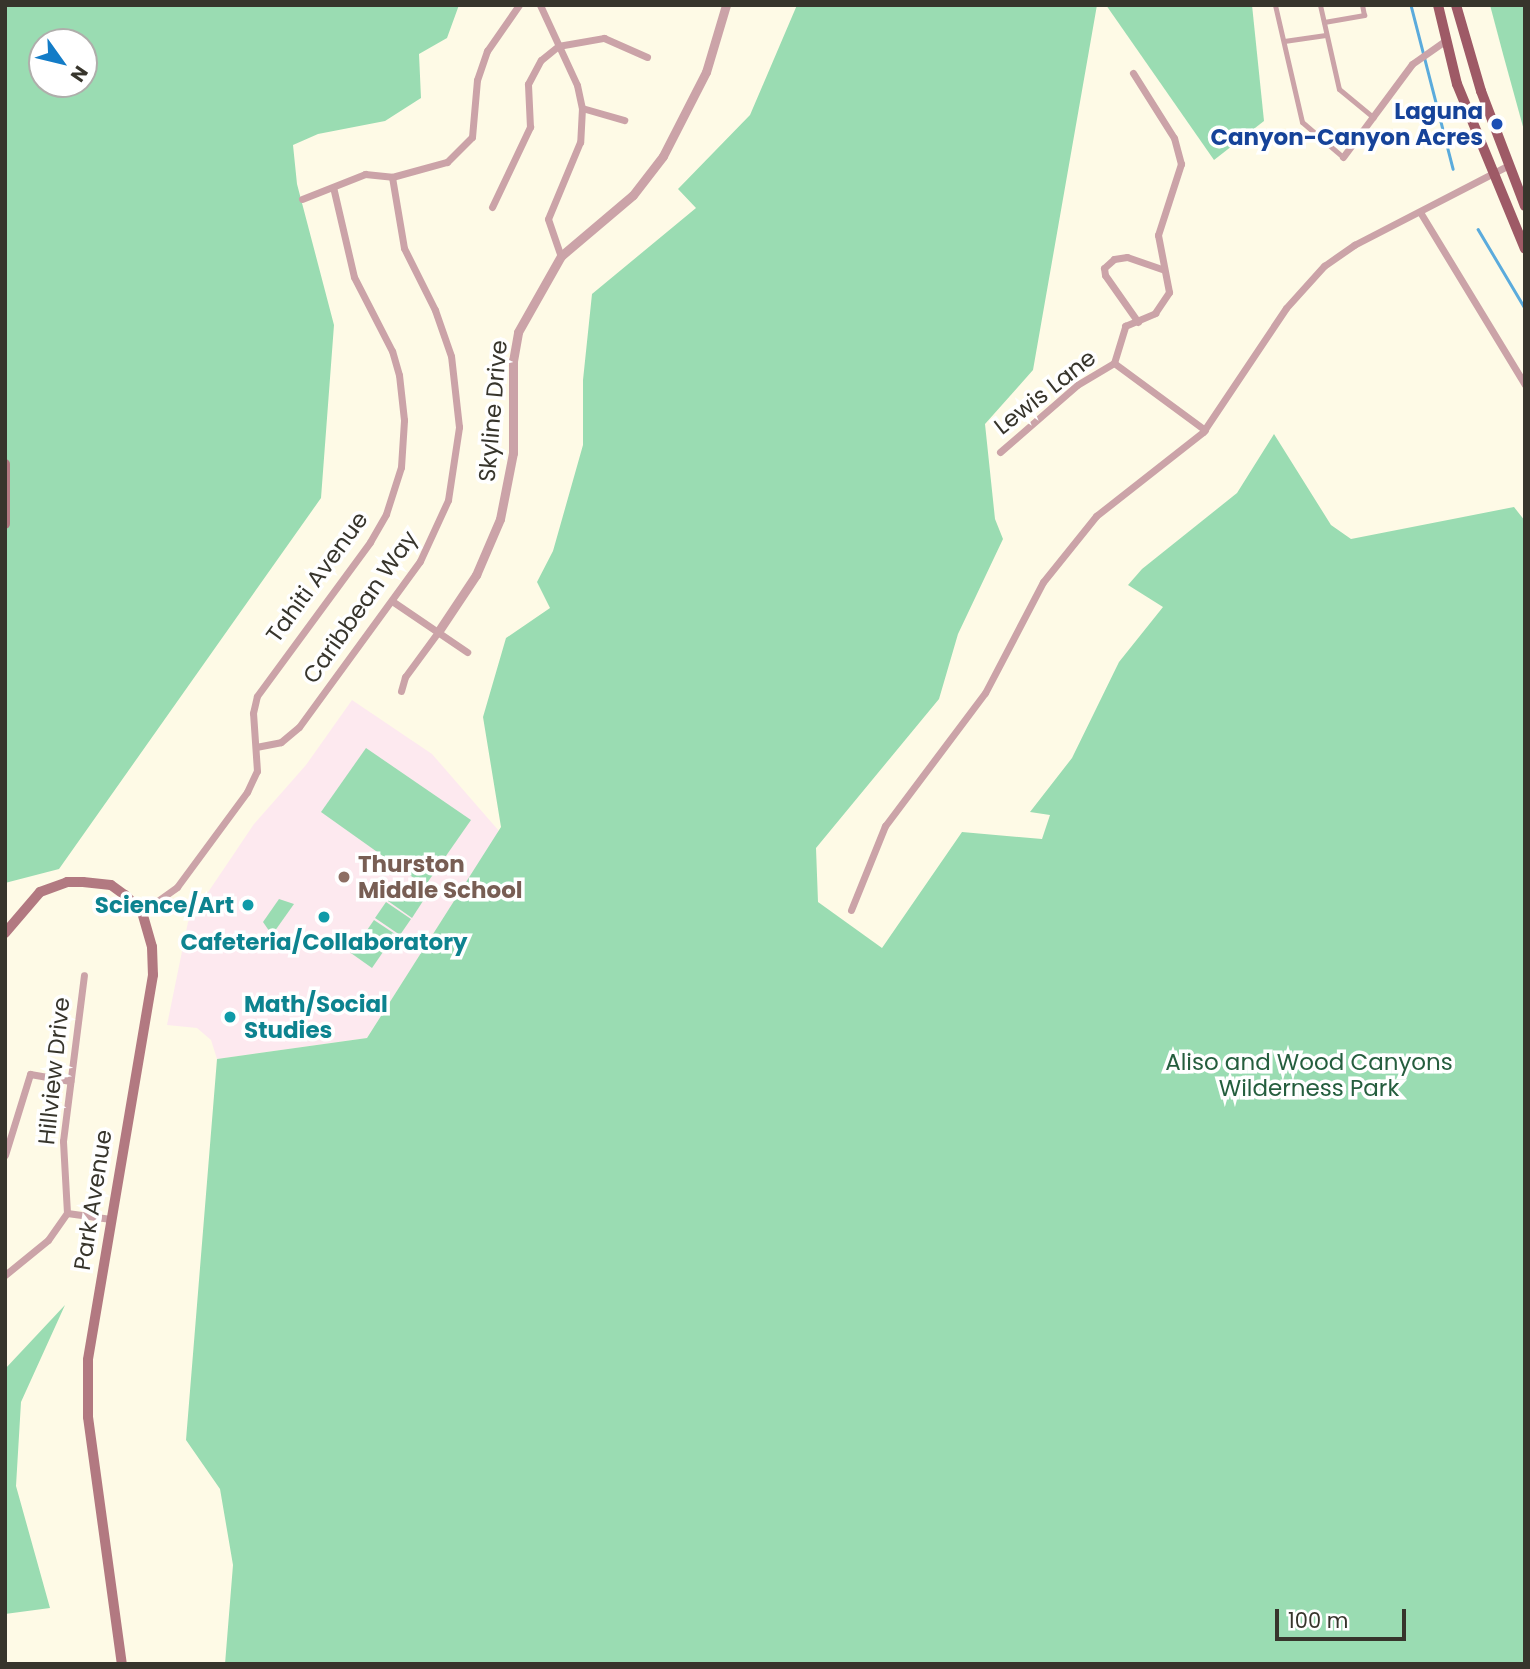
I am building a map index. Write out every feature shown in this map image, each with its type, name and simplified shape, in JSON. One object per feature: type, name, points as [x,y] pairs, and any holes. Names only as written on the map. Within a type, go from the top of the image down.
[{"type":"main road","points":[[1438,5],[1457,84],[1525,249]]},
{"type":"main road","points":[[1456,5],[1507,166],[1525,206]]},
{"type":"main road","points":[[5,464],[5,524]]},
{"type":"main road","points":[[5,933],[29,900],[67,882],[110,885],[142,912]]},
{"type":"main road","name":"Park Avenue","points":[[122,1664],[88,1390],[111,1219],[153,975],[152,947],[142,912]]},
{"type":"street","points":[[302,199],[365,174],[391,177],[447,162],[472,137],[477,80],[487,51],[519,5]]},
{"type":"street","points":[[540,5],[577,85],[582,108],[580,142],[548,219],[561,256]]},
{"type":"street","name":"Skyline Drive","points":[[401,691],[405,677],[476,575],[500,519],[513,453],[513,362],[518,332],[561,256],[633,195],[663,156],[706,72],[726,5]]},
{"type":"street","points":[[1275,5],[1302,122],[1343,157],[1418,59],[1446,40]]},
{"type":"street","points":[[1321,5],[1339,89],[1374,118]]},
{"type":"street","points":[[1324,22],[1364,14],[1362,5]]},
{"type":"street","points":[[1284,41],[1326,35]]},
{"type":"street","points":[[492,208],[530,127],[528,84],[541,60],[558,46],[604,38],[647,57]]},
{"type":"street","points":[[1133,73],[1179,148],[1181,163],[1158,235],[1168,292],[1164,304],[1138,322],[1130,323],[1119,334],[1114,363],[1205,430]]},
{"type":"street","points":[[582,108],[624,120]]},
{"type":"street","points":[[851,910],[885,826],[985,693],[1043,582],[1096,516],[1205,430],[1307,283],[1354,245],[1507,166]]},
{"type":"street","name":"Caribbean Way","points":[[256,747],[281,743],[299,727],[392,601],[436,531],[453,474],[459,427],[451,356],[435,310],[404,248],[391,177]]},
{"type":"street","name":"Tahiti Avenue","points":[[142,912],[177,887],[247,792],[257,771],[253,713],[265,679],[370,542],[386,514],[401,467],[404,420],[399,375],[392,351],[354,277],[332,187]]},
{"type":"street","points":[[1420,212],[1525,385]]},
{"type":"street","points":[[1138,322],[1105,275],[1104,268],[1114,259],[1127,257],[1164,270]]},
{"type":"street","name":"Lewis Lane","points":[[1000,452],[1077,385],[1114,363]]},
{"type":"street","points":[[392,601],[467,652]]},
{"type":"street","name":"Hillview Drive","points":[[67,1213],[63,1141],[84,975]]},
{"type":"street","points":[[5,1155],[30,1074],[70,1081]]},
{"type":"street","points":[[5,1275],[48,1240],[67,1213],[111,1219]]},
{"type":"shaded area","name":"Thurston Middle School","points":[[352,700],[432,754],[499,831],[367,1038],[217,1059],[211,1040],[197,1028],[167,1025],[188,922],[254,824],[306,765]]},
{"type":"green space","points":[[5,5],[459,5],[447,38],[419,54],[421,98],[385,121],[318,134],[293,145],[297,184],[334,325],[321,498],[59,869],[5,883]]},
{"type":"green space","name":"Aliso and Wood Canyons Wilderness Park","points":[[797,5],[1097,5],[1033,370],[985,424],[995,519],[1003,539],[958,634],[939,699],[816,848],[818,902],[882,948],[962,832],[1042,839],[1050,815],[1030,812],[1072,758],[1119,662],[1163,607],[1128,585],[1142,569],[1237,493],[1274,434],[1331,525],[1351,539],[1514,507],[1525,521],[1525,1664],[225,1664],[233,1565],[220,1489],[186,1440],[217,1059],[367,1038],[501,827],[483,717],[506,638],[550,608],[537,582],[553,551],[583,445],[583,380],[592,294],[696,208],[678,189],[750,115]]},
{"type":"green space","points":[[1106,5],[1252,5],[1264,121],[1214,160]]},
{"type":"green space","points":[[1490,5],[1525,5],[1525,134],[1503,54]]},
{"type":"green space","points":[[366,748],[471,820],[425,886],[321,812]]},
{"type":"green space","points":[[399,885],[423,901],[412,918],[388,901]]},
{"type":"green space","points":[[279,899],[294,904],[272,935],[263,922]]},
{"type":"green space","points":[[386,902],[411,919],[400,935],[375,918]]},
{"type":"green space","points":[[374,920],[398,936],[387,953],[363,936]]},
{"type":"green space","points":[[359,935],[383,952],[372,968],[348,951]]},
{"type":"green space","points":[[65,1305],[21,1402],[16,1486],[50,1608],[5,1614],[5,1369]]},
{"type":"waterway","points":[[1411,5],[1453,169]]},
{"type":"waterway","points":[[1478,229],[1525,308]]},
{"type":"place","name":"Laguna Canyon-Canyon Acres","points":[[1497,124]]},
{"type":"place","name":"Thurston Middle School","points":[[344,877]]},
{"type":"place","name":"Science/Art","points":[[248,905]]},
{"type":"place","name":"Cafeteria/Collaboratory","points":[[324,917]]},
{"type":"place","name":"Math/Social Studies","points":[[230,1017]]}]
